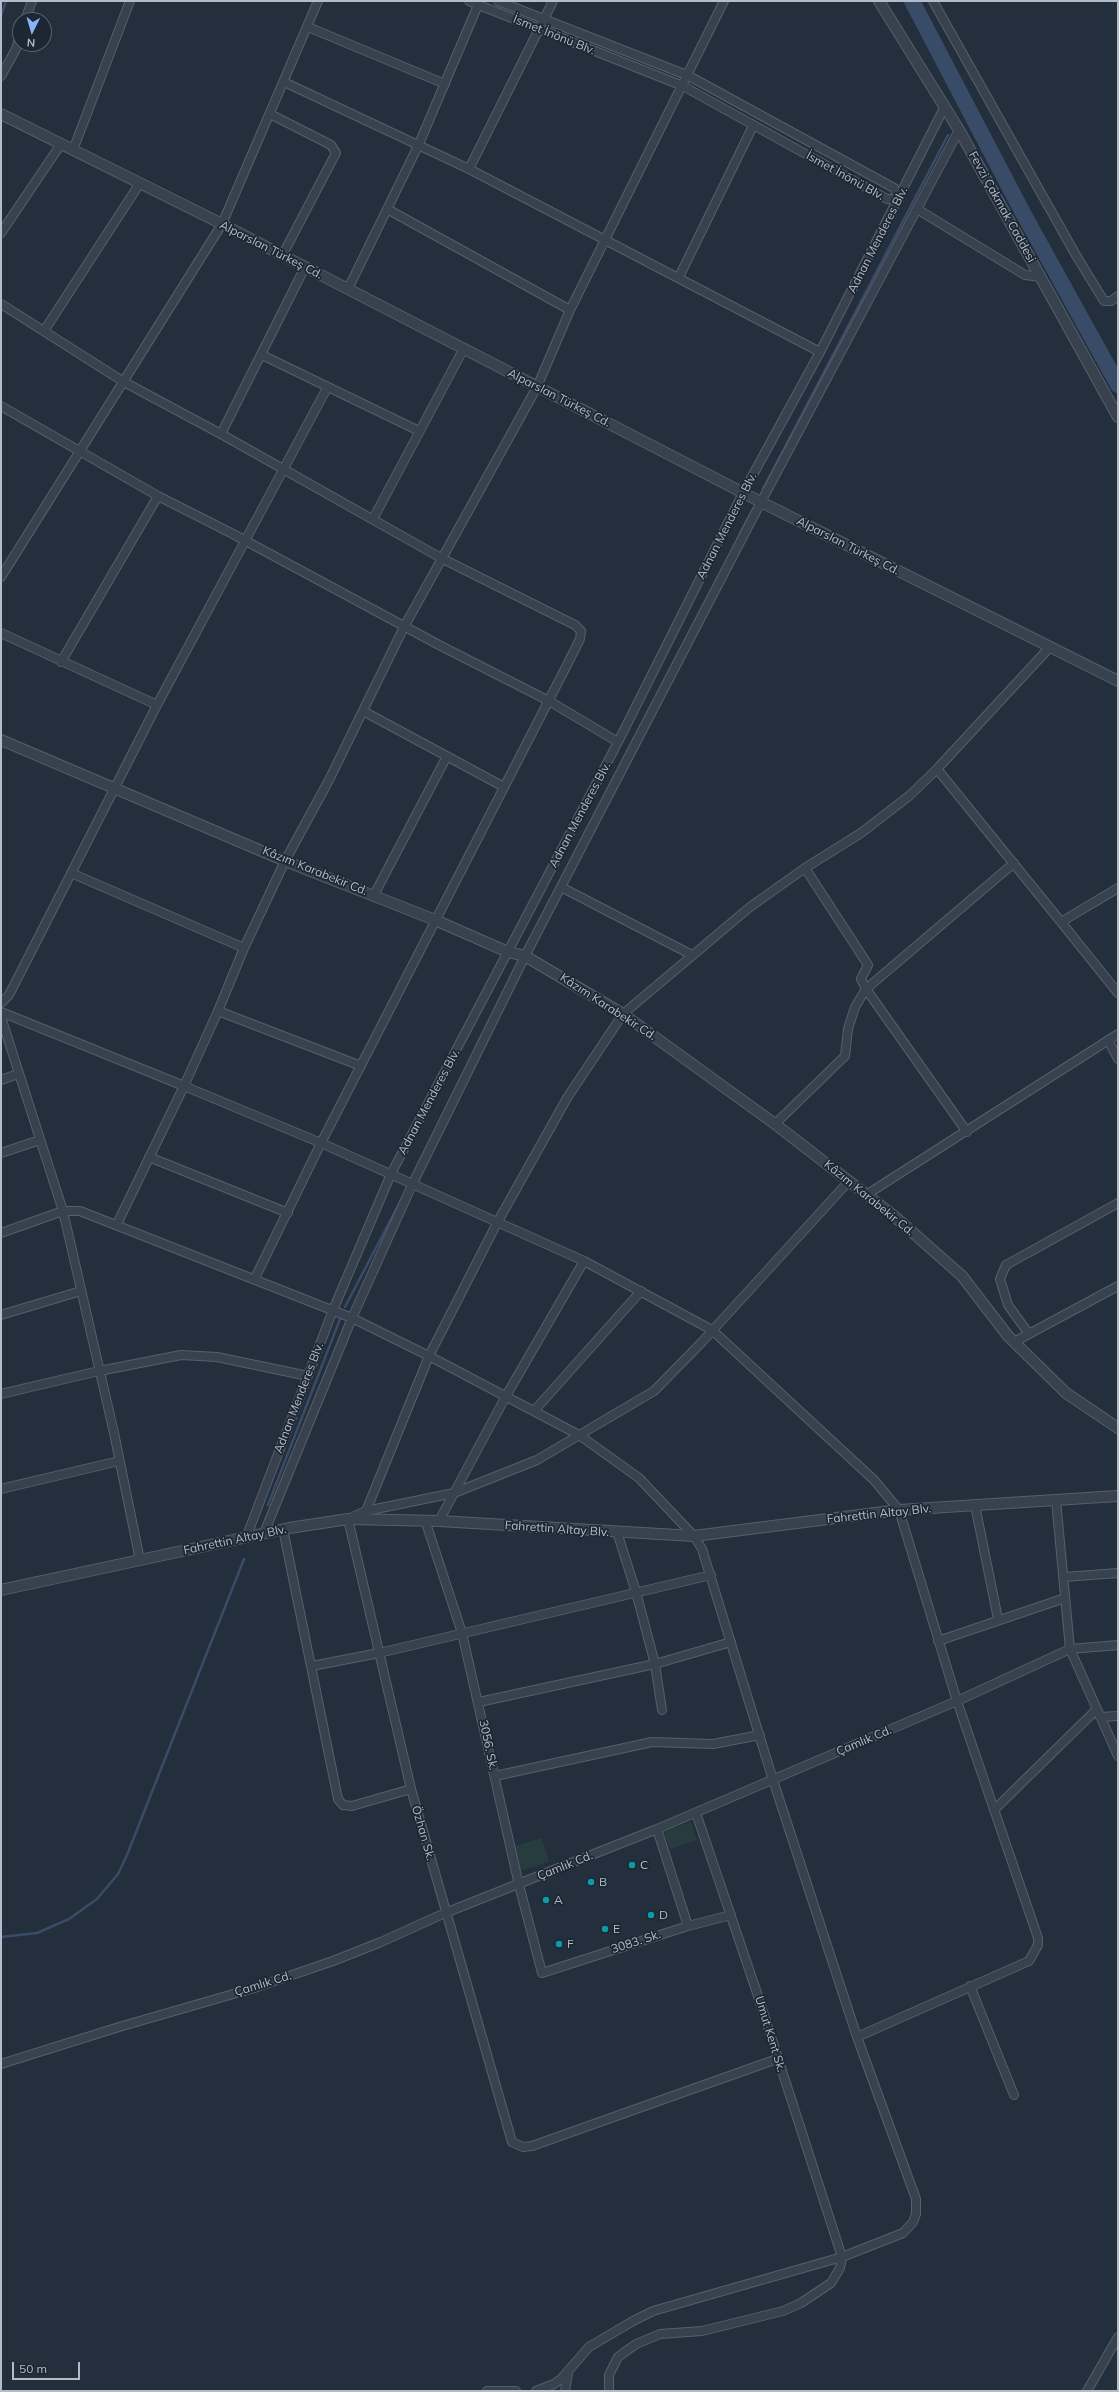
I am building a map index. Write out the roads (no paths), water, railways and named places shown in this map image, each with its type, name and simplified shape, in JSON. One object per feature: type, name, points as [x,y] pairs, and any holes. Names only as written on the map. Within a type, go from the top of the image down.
[{"type":"street","points":[[28,12],[32,1]]},
{"type":"street","points":[[73,150],[130,1]]},
{"type":"street","points":[[1,576],[222,224],[318,1]]},
{"type":"street","name":"İsmet İnönü Blv.","points":[[469,1],[683,86],[887,199],[899,198],[894,188],[689,76],[498,1]]},
{"type":"street","points":[[469,169],[553,1]]},
{"type":"street","points":[[116,1224],[184,1086],[218,1011],[244,948],[285,861],[330,780],[404,627],[537,387],[570,310],[689,76],[724,1]]},
{"type":"street","name":"Fevzi Çakmak Caddesi","points":[[879,1],[959,130],[1118,417]]},
{"type":"street","points":[[933,1],[1104,301],[1111,301],[1118,296]]},
{"type":"street","points":[[348,289],[389,210],[420,144],[478,5]]},
{"type":"street","points":[[308,27],[445,84]]},
{"type":"street","points":[[1,76],[14,52]]},
{"type":"street","points":[[284,82],[420,144],[820,352]]},
{"type":"street","name":"Adnan Menderes Blv.","points":[[246,1538],[333,1310],[391,1174],[618,742],[743,493],[820,352],[945,106]]},
{"type":"street","name":"Alparslan Türkeş Cd.","points":[[1,114],[222,224],[743,493],[1118,681]]},
{"type":"street","points":[[270,114],[331,145],[336,154],[282,256]]},
{"type":"street","points":[[678,277],[753,126]]},
{"type":"street","name":"Adnan Menderes Blv.","points":[[264,1533],[352,1318],[412,1185],[525,956],[761,502],[959,130]]},
{"type":"street","points":[[1,233],[61,144]]},
{"type":"street","points":[[44,331],[140,183]]},
{"type":"street","points":[[917,209],[1025,275],[1041,277]]},
{"type":"street","points":[[389,210],[570,310]]},
{"type":"street","points":[[221,434],[306,267]]},
{"type":"street","points":[[1,304],[124,382],[221,434],[441,558],[579,628],[581,634],[549,702],[321,1143],[255,1278]]},
{"type":"street","points":[[373,519],[464,348]]},
{"type":"street","points":[[262,355],[327,388],[419,431]]},
{"type":"street","points":[[1,1003],[9,995],[157,705],[244,540],[327,388]]},
{"type":"street","points":[[1,406],[158,496],[244,540],[404,627],[549,702],[618,742]]},
{"type":"street","points":[[61,662],[158,496]]},
{"type":"street","points":[[1,633],[157,705]]},
{"type":"street","points":[[366,1511],[429,1356],[497,1223],[567,1098],[623,1014],[750,907],[805,868],[886,815],[937,769],[1050,647]]},
{"type":"street","points":[[363,711],[504,787]]},
{"type":"street","name":"Kâzım Karabekir Cd.","points":[[1,740],[285,861],[374,895],[508,952],[525,956],[623,1014],[775,1124],[866,1195],[962,1276],[1014,1342],[1066,1393],[1118,1428]]},
{"type":"street","points":[[374,895],[447,756]]},
{"type":"street","points":[[937,769],[1118,993]]},
{"type":"street","points":[[775,1124],[844,1056],[848,1029],[856,1007],[866,989],[1014,863]]},
{"type":"street","points":[[805,868],[868,965],[861,979],[866,989],[967,1132]]},
{"type":"street","points":[[71,873],[244,948]]},
{"type":"street","points":[[561,887],[692,955]]},
{"type":"street","points":[[1061,922],[1118,888]]},
{"type":"street","points":[[218,1011],[361,1066]]},
{"type":"street","points":[[1,1012],[321,1143],[497,1223],[584,1260],[712,1330],[874,1480],[899,1510],[956,1701],[1038,1938],[1038,1945],[1029,1961],[857,2037]]},
{"type":"street","points":[[1,1017],[63,1212],[140,1560]]},
{"type":"street","points":[[866,1195],[967,1132],[1118,1034]]},
{"type":"street","points":[[1108,1040],[1118,1059]]},
{"type":"street","points":[[1,1080],[18,1074]]},
{"type":"street","points":[[1,1153],[40,1140]]},
{"type":"street","points":[[149,1157],[288,1213]]},
{"type":"street","points":[[348,1519],[366,1511],[454,1493],[537,1460],[654,1391],[849,1181]]},
{"type":"street","points":[[1029,1334],[1008,1305],[1000,1279],[1006,1265],[1118,1203]]},
{"type":"street","points":[[1,1233],[63,1212],[80,1211],[255,1278],[352,1318],[429,1356],[579,1435],[639,1478],[694,1536],[702,1549],[732,1642],[773,1780],[857,2037],[916,2199],[917,2207],[913,2222],[903,2233],[842,2257],[653,2312],[601,2338],[582,2354],[568,2372],[554,2384],[536,2391]]},
{"type":"street","points":[[439,1521],[506,1396],[584,1260]]},
{"type":"street","points":[[1014,1342],[1118,1286]]},
{"type":"street","points":[[1,1315],[81,1291]]},
{"type":"street","points":[[534,1411],[641,1291]]},
{"type":"street","points":[[1,1394],[167,1356],[195,1355],[217,1357],[308,1376]]},
{"type":"street","points":[[1,1489],[119,1461]]},
{"type":"street","name":"Fahrettin Altay Blv.","points":[[1,1590],[283,1529],[348,1519],[425,1520],[694,1536],[899,1510],[1118,1496]]},
{"type":"street","points":[[1056,1500],[1070,1649],[1118,1756]]},
{"type":"street","points":[[975,1505],[998,1619]]},
{"type":"street","name":"Özhan Sk.","points":[[348,1519],[410,1789],[512,2142],[523,2147],[532,2146],[778,2059]]},
{"type":"street","name":"3056. Sk.","points":[[425,1520],[462,1633],[479,1702],[519,1885],[542,1973]]},
{"type":"street","points":[[283,1529],[338,1799],[341,1804],[355,1805],[410,1789]]},
{"type":"street","points":[[617,1532],[636,1592],[655,1664],[662,1710]]},
{"type":"street","points":[[1064,1577],[1118,1573]]},
{"type":"street","points":[[312,1666],[379,1653],[711,1575]]},
{"type":"street","points":[[938,1641],[998,1619],[1065,1598]]},
{"type":"street","points":[[479,1702],[655,1664],[732,1642]]},
{"type":"street","name":"Çamlık Cd.","points":[[1,2064],[291,1976],[381,1942],[445,1913],[657,1830],[956,1701],[1070,1649],[1118,1645]]},
{"type":"street","points":[[1098,1713],[1118,1716]]},
{"type":"street","points":[[994,1810],[1098,1713]]},
{"type":"street","points":[[495,1776],[652,1742],[713,1744],[760,1734]]},
{"type":"street","name":"Umut Kent Sk.","points":[[696,1813],[731,1915],[842,2257]]},
{"type":"street","points":[[657,1830],[688,1926]]},
{"type":"street","name":"3083. Sk.","points":[[542,1973],[688,1926],[731,1915]]},
{"type":"street","points":[[970,1986],[1014,2095]]},
{"type":"street","points":[[609,2391],[609,2375],[618,2357],[636,2344],[660,2334],[702,2331],[792,2308],[831,2283],[840,2268],[842,2257]]},
{"type":"street","points":[[1087,2391],[1118,2337]]},
{"type":"street","points":[[565,2391],[568,2372]]},
{"type":"street","points":[[487,2391],[516,2391]]},
{"type":"waterway","points":[[1,16],[6,1]]},
{"type":"waterway","points":[[912,1],[1023,213],[1118,385]]},
{"type":"waterway","points":[[763,489],[948,135]]},
{"type":"waterway","points":[[739,535],[753,509]]},
{"type":"waterway","points":[[345,1307],[401,1200]]},
{"type":"waterway","points":[[268,1505],[340,1319]]},
{"type":"waterway","points":[[1,1937],[37,1933],[69,1919],[97,1899],[118,1874],[127,1855],[244,1559]]},
{"type":"place","name":"C","points":[[632,1865]]},
{"type":"place","name":"B","points":[[591,1882]]},
{"type":"place","name":"A","points":[[546,1900]]},
{"type":"place","name":"D","points":[[651,1915]]},
{"type":"place","name":"E","points":[[605,1929]]},
{"type":"place","name":"F","points":[[559,1944]]}]
